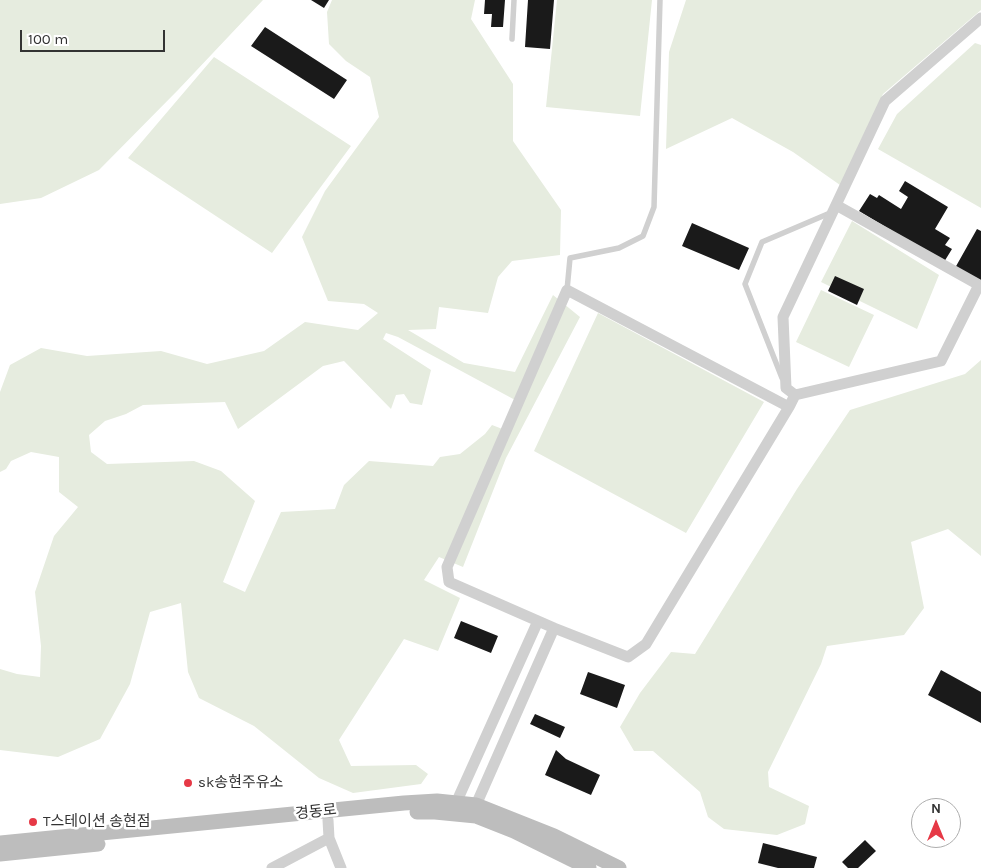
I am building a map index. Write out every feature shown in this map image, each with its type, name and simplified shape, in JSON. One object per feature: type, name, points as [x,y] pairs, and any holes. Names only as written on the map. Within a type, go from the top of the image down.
[{"type":"street","points":[[789,407],[567,290],[446,568],[449,582],[554,628],[628,657],[646,644],[789,407],[790,391],[783,317],[885,101],[979,22]]},
{"type":"street","points":[[790,391],[941,361],[979,285],[834,208]]},
{"type":"street","points":[[456,803],[538,621]]},
{"type":"street","points":[[476,805],[554,628]]},
{"type":"street","name":"경동로","points":[[0,843],[437,801],[476,805],[554,836],[619,868]]},
{"type":"street","name":"경동로","points":[[0,854],[328,820],[435,812],[476,816],[514,831],[589,868]]},
{"type":"street","points":[[328,820],[329,838],[341,868]]},
{"type":"street","points":[[272,868],[329,838]]},
{"type":"lane","points":[[512,39],[514,0]]},
{"type":"lane","points":[[567,290],[570,258],[619,248],[643,236],[654,207],[660,0]]},
{"type":"lane","points":[[790,391],[745,284],[762,242],[834,208]]},
{"type":"shaded area","points":[[0,0],[263,0],[99,170],[41,198],[0,204]]},
{"type":"shaded area","points":[[332,0],[475,0],[471,19],[513,84],[513,141],[561,210],[560,255],[512,261],[498,277],[488,313],[439,307],[436,329],[408,330],[464,363],[515,372],[553,295],[580,317],[506,458],[463,567],[439,557],[424,580],[460,598],[438,651],[404,639],[339,740],[351,766],[416,765],[428,774],[421,784],[353,793],[319,778],[254,726],[199,698],[188,672],[181,603],[150,612],[130,684],[100,739],[58,757],[0,750],[0,669],[17,674],[40,677],[41,646],[35,592],[54,536],[78,507],[59,492],[59,457],[31,452],[11,461],[6,469],[0,472],[0,392],[10,365],[41,348],[87,356],[161,351],[207,364],[264,351],[305,322],[358,330],[378,313],[364,304],[328,301],[302,237],[325,191],[379,117],[370,77],[346,61],[329,44],[327,12]],"holes":[[[386,333],[398,337],[517,401],[505,430],[492,425],[485,434],[460,454],[440,457],[433,466],[369,461],[344,485],[335,509],[281,512],[245,592],[223,582],[255,501],[221,471],[194,461],[107,464],[91,452],[89,435],[105,421],[126,414],[143,405],[225,402],[238,429],[323,366],[344,361],[391,409],[396,395],[404,394],[410,403],[422,405],[431,370],[383,339]]]},
{"type":"shaded area","points":[[557,0],[652,0],[640,116],[546,107]]},
{"type":"shaded area","points":[[686,0],[981,0],[981,10],[883,94],[840,185],[793,152],[732,118],[666,149],[669,52]]},
{"type":"shaded area","points":[[975,43],[981,45],[981,208],[878,149],[897,114]]},
{"type":"shaded area","points":[[214,57],[351,146],[272,253],[128,158]]},
{"type":"shaded area","points":[[852,221],[939,275],[917,329],[821,282]]},
{"type":"shaded area","points":[[821,290],[874,315],[849,367],[796,342]]},
{"type":"shaded area","points":[[598,313],[764,402],[686,533],[534,451]]},
{"type":"shaded area","points":[[981,360],[981,556],[948,529],[911,542],[924,608],[904,635],[827,646],[821,664],[768,772],[769,787],[809,806],[805,824],[777,835],[724,829],[708,817],[700,792],[653,751],[634,751],[620,727],[640,693],[671,652],[695,654],[797,489],[850,410],[965,374]]},
{"type":"building","points":[[311,0],[329,0],[324,8]]},
{"type":"building","points":[[485,0],[505,0],[503,27],[491,27],[492,14],[484,14]]},
{"type":"building","points":[[528,0],[554,0],[550,49],[525,47]]},
{"type":"building","points":[[265,27],[347,80],[334,99],[251,46]]},
{"type":"building","points":[[905,181],[948,207],[935,229],[950,238],[945,245],[952,249],[944,262],[859,211],[870,194],[877,198],[879,195],[901,209],[908,197],[899,191]]},
{"type":"building","points":[[692,223],[749,248],[739,270],[682,246]]},
{"type":"building","points":[[977,229],[981,231],[981,282],[955,268]]},
{"type":"building","points":[[835,276],[864,289],[857,305],[828,291]]},
{"type":"building","points":[[461,621],[498,636],[491,653],[454,638]]},
{"type":"building","points":[[941,670],[981,692],[981,723],[928,695]]},
{"type":"building","points":[[588,672],[625,685],[617,708],[580,694]]},
{"type":"building","points":[[535,714],[565,727],[560,738],[530,724]]},
{"type":"building","points":[[556,750],[566,759],[600,775],[591,795],[545,775]]},
{"type":"building","points":[[865,840],[876,851],[858,868],[848,868],[842,862]]},
{"type":"building","points":[[763,843],[817,857],[814,868],[778,868],[758,863]]},
{"type":"place","name":"sk송현주유소","points":[[188,783]]},
{"type":"place","name":"T스테이션 송현점","points":[[33,822]]}]
